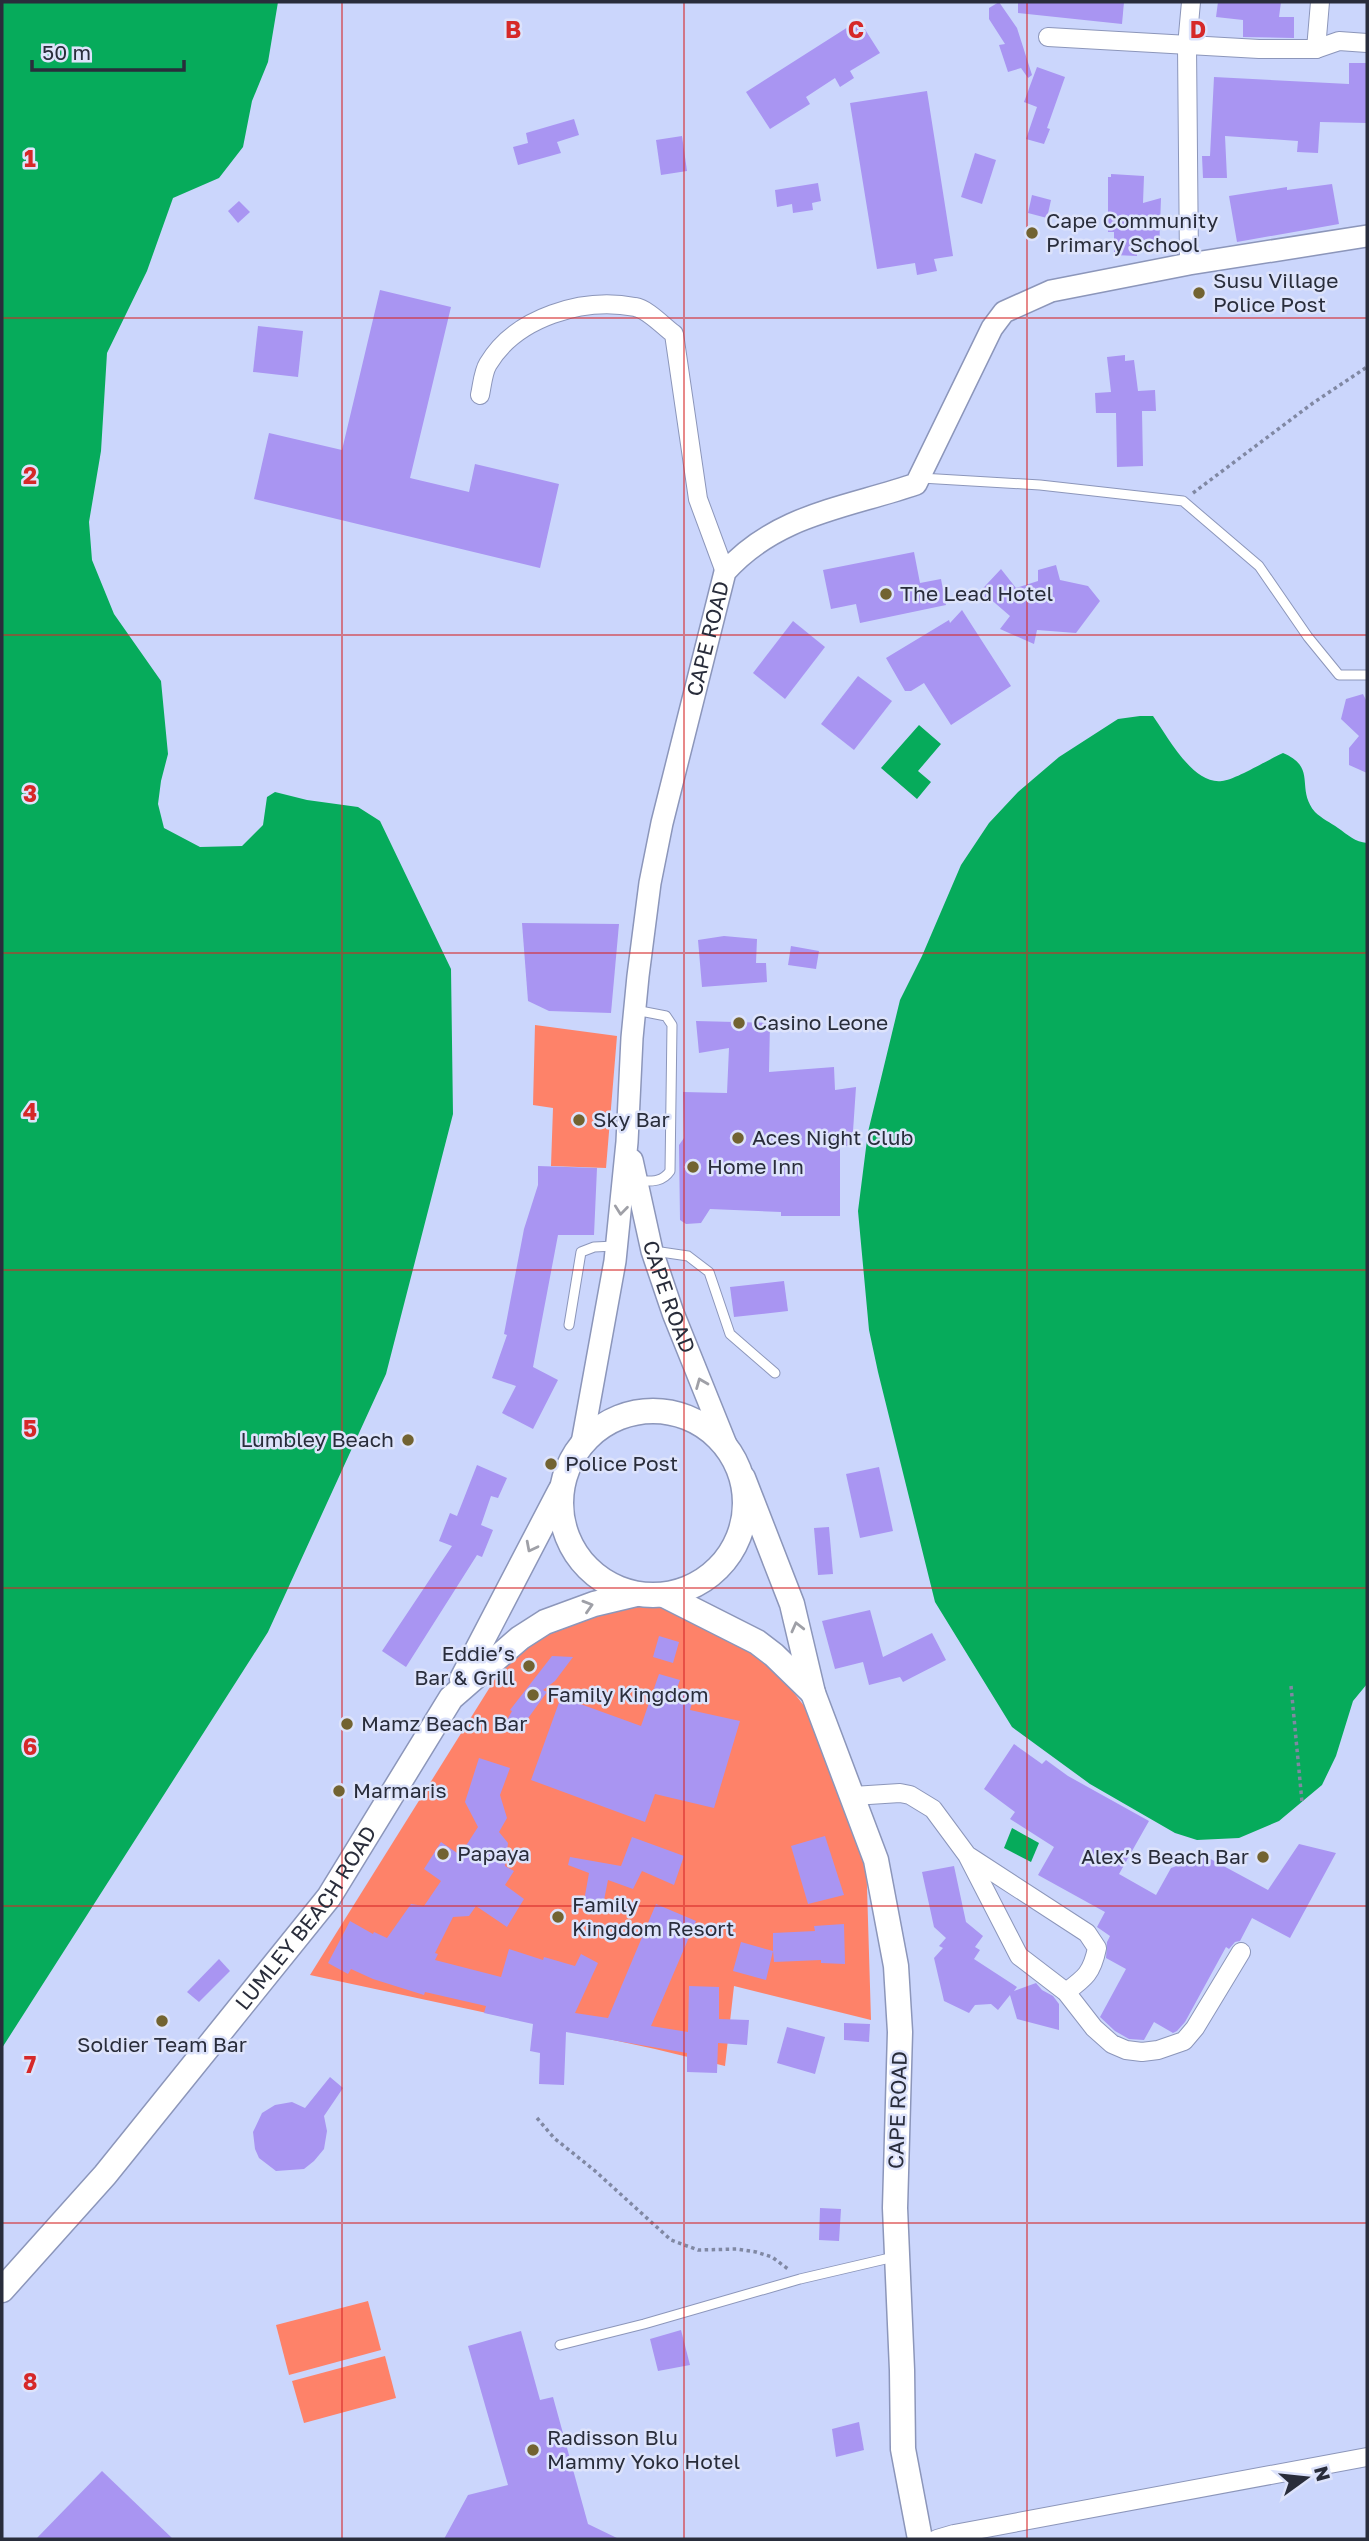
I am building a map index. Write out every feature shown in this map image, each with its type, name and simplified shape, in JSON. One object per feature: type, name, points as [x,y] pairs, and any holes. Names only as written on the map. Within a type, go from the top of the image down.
[{"type":"main road","points":[[451,1698],[562,1486],[569,1463],[582,1443],[607,1422],[639,1411],[671,1412],[702,1424],[727,1447],[743,1478],[745,1505],[741,1531],[729,1555],[712,1574],[690,1588],[664,1595],[636,1594],[603,1580],[577,1555],[563,1522],[562,1486]]},
{"type":"main road","name":"CAPE ROAD","points":[[743,1478],[792,1604],[813,1693],[876,1860],[896,1966],[900,2032],[896,2127],[896,2256],[903,2449],[920,2539]]},
{"type":"main road","name":"LUMLEY BEACH ROAD","points":[[2,2290],[105,2175],[329,1897],[451,1698],[520,1638],[545,1622],[594,1604],[636,1594]]},
{"type":"main road","points":[[664,1595],[757,1642],[774,1654],[813,1693]]},
{"type":"street","points":[[1189,264],[1187,46],[1191,2]]},
{"type":"street","points":[[1316,49],[1320,2]]},
{"type":"street","points":[[1048,37],[1187,46],[1316,49],[1339,41],[1367,43]]},
{"type":"street","points":[[921,478],[992,328],[1004,312],[1051,291],[1189,264],[1367,236]]},
{"type":"street","points":[[480,395],[486,365],[511,336],[547,315],[596,306],[638,307],[674,334],[698,499],[725,572]]},
{"type":"street","name":"CAPE ROAD","points":[[582,1443],[616,1254],[644,922],[657,847],[725,572],[742,552],[788,525],[851,502],[913,485],[921,478]]},
{"type":"street","name":"CAPE ROAD","points":[[627,1142],[652,1251],[673,1313],[727,1447]]},
{"type":"street","points":[[616,1254],[652,1251]]},
{"type":"street","points":[[853,1796],[900,1793],[910,1795],[933,1809],[967,1855],[1019,1956],[1066,1992],[1094,2028],[1112,2044],[1126,2050],[1142,2052],[1171,2048],[1184,2041],[1195,2028],[1241,1952]]},
{"type":"street","points":[[967,1855],[1087,1933],[1097,1948],[1094,1963],[1087,1976],[1066,1992]]},
{"type":"street","points":[[937,2539],[954,2533],[1367,2457]]},
{"type":"lane","name":"CAPE ROAD","points":[[921,478],[1053,486],[1182,501]]},
{"type":"lane","points":[[1182,501],[1259,566],[1308,637],[1339,675],[1367,675]]},
{"type":"lane","points":[[635,1010],[666,1016],[672,1025],[670,1171],[666,1177],[657,1181],[636,1181]]},
{"type":"lane","points":[[569,1325],[581,1252],[594,1247],[616,1254]]},
{"type":"lane","points":[[652,1251],[688,1255],[709,1272],[730,1334],[775,1373]]},
{"type":"lane","points":[[560,2344],[896,2256]]},
{"type":"path","points":[[1182,501],[1313,403],[1367,367]]},
{"type":"path","points":[[1291,1686],[1302,1802]]},
{"type":"path","points":[[537,2118],[555,2138],[671,2240],[698,2250],[737,2249],[757,2252],[772,2257],[800,2279]]},
{"type":"shaded area","points":[[2,2],[278,2],[268,62],[252,101],[243,147],[219,178],[173,198],[147,271],[107,353],[101,451],[89,522],[92,560],[114,614],[161,681],[168,754],[158,804],[164,828],[200,847],[242,846],[263,825],[267,797],[275,792],[307,800],[358,807],[380,821],[451,969],[453,1114],[386,1374],[268,1632],[2,2048]]},
{"type":"shaded area","points":[[1153,716],[1191,768],[1211,780],[1222,781],[1235,777],[1283,753],[1294,759],[1303,772],[1306,795],[1315,812],[1352,838],[1367,843],[1367,1684],[1353,1701],[1336,1756],[1322,1785],[1279,1821],[1239,1838],[1197,1840],[1175,1833],[1090,1784],[1012,1727],[935,1602],[869,1330],[858,1211],[868,1132],[900,1000],[961,865],[989,823],[1018,792],[1059,757],[1118,719]]},
{"type":"shaded area","points":[[919,725],[941,744],[918,771],[931,782],[917,799],[881,768]]},
{"type":"shaded area","points":[[535,1025],[617,1036],[606,1168],[551,1166],[553,1108],[533,1105]]},
{"type":"shaded area","points":[[655,1600],[761,1650],[821,1728],[866,1854],[871,2020],[734,1986],[725,2066],[310,1975],[530,1623]]},
{"type":"shaded area","points":[[1012,1828],[1039,1843],[1031,1862],[1004,1848]]},
{"type":"shaded area","points":[[368,2301],[381,2350],[289,2375],[276,2325]]},
{"type":"shaded area","points":[[385,2356],[396,2398],[304,2423],[292,2381]]},
{"type":"building","points":[[999,2],[1017,28],[1032,75],[1028,78],[1021,68],[1008,72],[999,45],[1005,44],[989,19],[989,8]]},
{"type":"building","points":[[1018,2],[1124,2],[1122,24],[1018,13]]},
{"type":"building","points":[[1218,2],[1281,2],[1279,17],[1294,17],[1294,38],[1243,37],[1243,20],[1216,17]]},
{"type":"building","points":[[859,20],[880,53],[850,71],[854,78],[840,87],[835,78],[806,97],[810,104],[770,129],[746,92]]},
{"type":"building","points":[[1349,63],[1367,63],[1367,123],[1320,122],[1318,153],[1297,152],[1298,141],[1225,136],[1227,178],[1203,178],[1202,156],[1210,156],[1214,77],[1349,84]]},
{"type":"building","points":[[1037,67],[1065,77],[1044,144],[1026,139],[1037,107],[1024,102]]},
{"type":"building","points":[[927,91],[953,256],[934,259],[937,271],[917,275],[915,263],[877,269],[850,103]]},
{"type":"building","points":[[574,119],[579,135],[557,142],[561,153],[518,165],[513,147],[528,143],[526,133]]},
{"type":"building","points":[[682,136],[687,171],[661,175],[656,140]]},
{"type":"building","points":[[975,153],[996,160],[982,204],[961,197]]},
{"type":"building","points":[[1111,174],[1144,176],[1143,203],[1161,198],[1159,252],[1137,251],[1137,256],[1114,255],[1114,232],[1108,232],[1108,177],[1111,177]]},
{"type":"building","points":[[818,183],[821,201],[812,203],[813,210],[793,213],[792,204],[777,207],[775,190]]},
{"type":"building","points":[[1332,184],[1339,224],[1237,242],[1229,196],[1287,187],[1287,190]]},
{"type":"building","points":[[1032,195],[1051,200],[1047,218],[1028,213]]},
{"type":"building","points":[[239,201],[250,212],[238,223],[228,211]]},
{"type":"building","points":[[380,290],[451,307],[410,478],[469,492],[475,464],[559,484],[540,568],[254,499],[269,433],[342,450]]},
{"type":"building","points":[[258,326],[303,331],[298,377],[253,372]]},
{"type":"building","points":[[1125,355],[1125,361],[1134,360],[1138,391],[1155,390],[1156,411],[1142,411],[1143,466],[1117,467],[1116,413],[1096,413],[1095,393],[1111,392],[1107,357]]},
{"type":"building","name":"The Lead Hotel","points":[[914,552],[920,583],[941,579],[946,605],[860,623],[856,604],[831,609],[823,570]]},
{"type":"building","points":[[1056,565],[1060,580],[1088,586],[1100,601],[1076,633],[1037,630],[1034,644],[1000,629],[1010,616],[988,597],[972,600],[1001,569],[1016,588],[1038,581],[1038,570]]},
{"type":"building","points":[[962,610],[1011,686],[951,725],[924,683],[911,691],[905,691],[886,658],[949,620],[950,623]]},
{"type":"building","points":[[793,621],[825,647],[785,699],[753,673]]},
{"type":"building","points":[[858,676],[892,701],[854,750],[821,724]]},
{"type":"building","points":[[1363,694],[1367,702],[1367,773],[1349,765],[1349,748],[1359,736],[1341,719],[1346,699]]},
{"type":"building","points":[[522,923],[619,924],[611,1013],[549,1011],[528,1001]]},
{"type":"building","points":[[724,936],[757,939],[756,963],[766,963],[767,982],[702,987],[698,940]]},
{"type":"building","points":[[791,946],[819,951],[816,969],[788,965]]},
{"type":"building","points":[[696,1021],[770,1023],[769,1072],[834,1067],[835,1090],[856,1087],[852,1146],[840,1146],[840,1216],[781,1216],[781,1212],[710,1209],[701,1223],[686,1224],[680,1220],[679,1145],[684,1138],[683,1092],[727,1093],[729,1048],[699,1053]]},
{"type":"building","points":[[538,1166],[597,1168],[594,1235],[558,1235],[533,1367],[558,1380],[533,1429],[502,1413],[516,1386],[492,1378],[507,1335],[504,1334],[524,1229],[538,1185]]},
{"type":"building","points":[[784,1281],[788,1311],[734,1317],[730,1287]]},
{"type":"building","points":[[477,1465],[507,1478],[498,1498],[491,1496],[481,1525],[493,1530],[482,1557],[477,1555],[406,1667],[382,1651],[452,1546],[439,1541],[450,1513],[457,1516]]},
{"type":"building","points":[[879,1467],[893,1531],[860,1538],[846,1474]]},
{"type":"building","points":[[829,1527],[833,1574],[818,1575],[814,1528]]},
{"type":"building","points":[[870,1610],[883,1657],[932,1633],[946,1660],[903,1682],[900,1677],[869,1685],[863,1662],[835,1669],[822,1621]]},
{"type":"building","points":[[659,1636],[679,1642],[673,1663],[653,1657]]},
{"type":"building","name":"Family Kingdom","points":[[552,1656],[573,1657],[555,1681],[543,1690],[547,1692],[521,1728],[507,1720],[512,1711],[510,1710]]},
{"type":"building","points":[[659,1674],[680,1680],[677,1688],[695,1693],[690,1710],[740,1721],[714,1808],[655,1794],[645,1822],[531,1780],[561,1697],[641,1726]]},
{"type":"building","points":[[1014,1744],[1042,1764],[1046,1760],[1068,1776],[1149,1821],[1119,1874],[1156,1895],[1171,1868],[1205,1856],[1268,1890],[1299,1844],[1336,1853],[1290,1938],[1252,1918],[1240,1941],[1235,1942],[1229,1949],[1226,1947],[1185,2022],[1177,2031],[1173,2033],[1154,2022],[1144,2040],[1129,2039],[1100,2017],[1126,1969],[1106,1958],[1110,1936],[1097,1927],[1105,1912],[1038,1875],[1054,1847],[1010,1819],[1015,1812],[984,1789]]},
{"type":"building","points":[[479,1758],[510,1768],[500,1795],[507,1818],[499,1832],[508,1843],[505,1866],[514,1871],[505,1885],[524,1899],[507,1927],[476,1906],[469,1916],[453,1917],[435,1953],[438,1954],[435,1960],[501,1977],[509,1949],[543,1960],[544,1957],[575,1966],[581,1954],[598,1963],[575,2013],[608,2018],[656,1904],[696,1921],[651,2026],[688,2032],[689,1986],[719,1987],[719,2019],[749,2020],[747,2045],[718,2043],[717,2073],[687,2072],[687,2053],[566,2032],[564,2085],[539,2084],[540,2053],[530,2051],[533,2024],[484,2013],[486,2006],[425,1992],[424,1995],[351,1969],[348,1974],[328,1963],[350,1921],[373,1934],[374,1932],[387,1938],[411,1904],[424,1906],[441,1881],[424,1869],[441,1842],[460,1855],[478,1827],[465,1802]]},
{"type":"building","points":[[825,1836],[844,1895],[808,1904],[791,1846]]},
{"type":"building","points":[[632,1837],[684,1856],[674,1885],[642,1871],[633,1889],[608,1880],[603,1905],[584,1901],[589,1873],[568,1865],[570,1857],[621,1866]]},
{"type":"building","points":[[954,1866],[966,1922],[983,1936],[975,1947],[980,1950],[974,1959],[1017,1987],[1014,1991],[1036,1983],[1053,1996],[1059,2004],[1059,2030],[1017,2019],[1010,1995],[998,2010],[991,2004],[975,2005],[969,2013],[944,2001],[934,1958],[943,1948],[939,1946],[946,1938],[934,1927],[922,1872]]},
{"type":"building","points":[[844,1924],[845,1964],[821,1963],[821,1960],[774,1962],[773,1933],[815,1931],[814,1926]]},
{"type":"building","points":[[741,1942],[773,1951],[766,1980],[733,1971]]},
{"type":"building","points":[[219,1959],[230,1971],[199,2002],[187,1992]]},
{"type":"building","points":[[844,2023],[870,2024],[869,2042],[844,2040]]},
{"type":"building","points":[[787,2027],[825,2037],[815,2074],[777,2063]]},
{"type":"building","points":[[330,2077],[343,2088],[324,2116],[327,2131],[324,2149],[304,2169],[276,2171],[259,2158],[255,2149],[253,2132],[262,2113],[275,2105],[292,2102],[305,2108]]},
{"type":"building","points":[[820,2208],[841,2209],[839,2241],[819,2240]]},
{"type":"building","points":[[681,2330],[690,2365],[658,2371],[650,2339]]},
{"type":"building","points":[[521,2331],[540,2400],[553,2397],[588,2524],[619,2539],[444,2539],[468,2495],[508,2485],[468,2346]]},
{"type":"building","points":[[859,2422],[864,2450],[836,2457],[832,2429]]},
{"type":"building","points":[[102,2471],[173,2539],[36,2539]]},
{"type":"place","name":"Cape Community Primary School","points":[[1032,233]]},
{"type":"place","name":"Susu Village Police Post","points":[[1199,293]]},
{"type":"place","name":"The Lead Hotel","points":[[886,594]]},
{"type":"place","name":"Casino Leone","points":[[739,1023]]},
{"type":"place","name":"Sky Bar","points":[[579,1120]]},
{"type":"place","name":"Aces Night Club","points":[[738,1138]]},
{"type":"place","name":"Home Inn","points":[[693,1167]]},
{"type":"place","name":"Lumbley Beach","points":[[408,1440]]},
{"type":"place","name":"Police Post","points":[[551,1464]]},
{"type":"place","name":"Eddie’s Bar & Grill","points":[[529,1666]]},
{"type":"place","name":"Family Kingdom","points":[[533,1695]]},
{"type":"place","name":"Mamz Beach Bar","points":[[347,1724]]},
{"type":"place","name":"Marmaris","points":[[339,1791]]},
{"type":"place","name":"Papaya","points":[[443,1854]]},
{"type":"place","name":"Alex’s Beach Bar","points":[[1263,1857]]},
{"type":"place","name":"Family Kingdom Resort","points":[[558,1917]]},
{"type":"place","name":"Soldier Team Bar","points":[[162,2021]]},
{"type":"place","name":"Radisson Blu Mammy Yoko Hotel","points":[[533,2450]]}]
